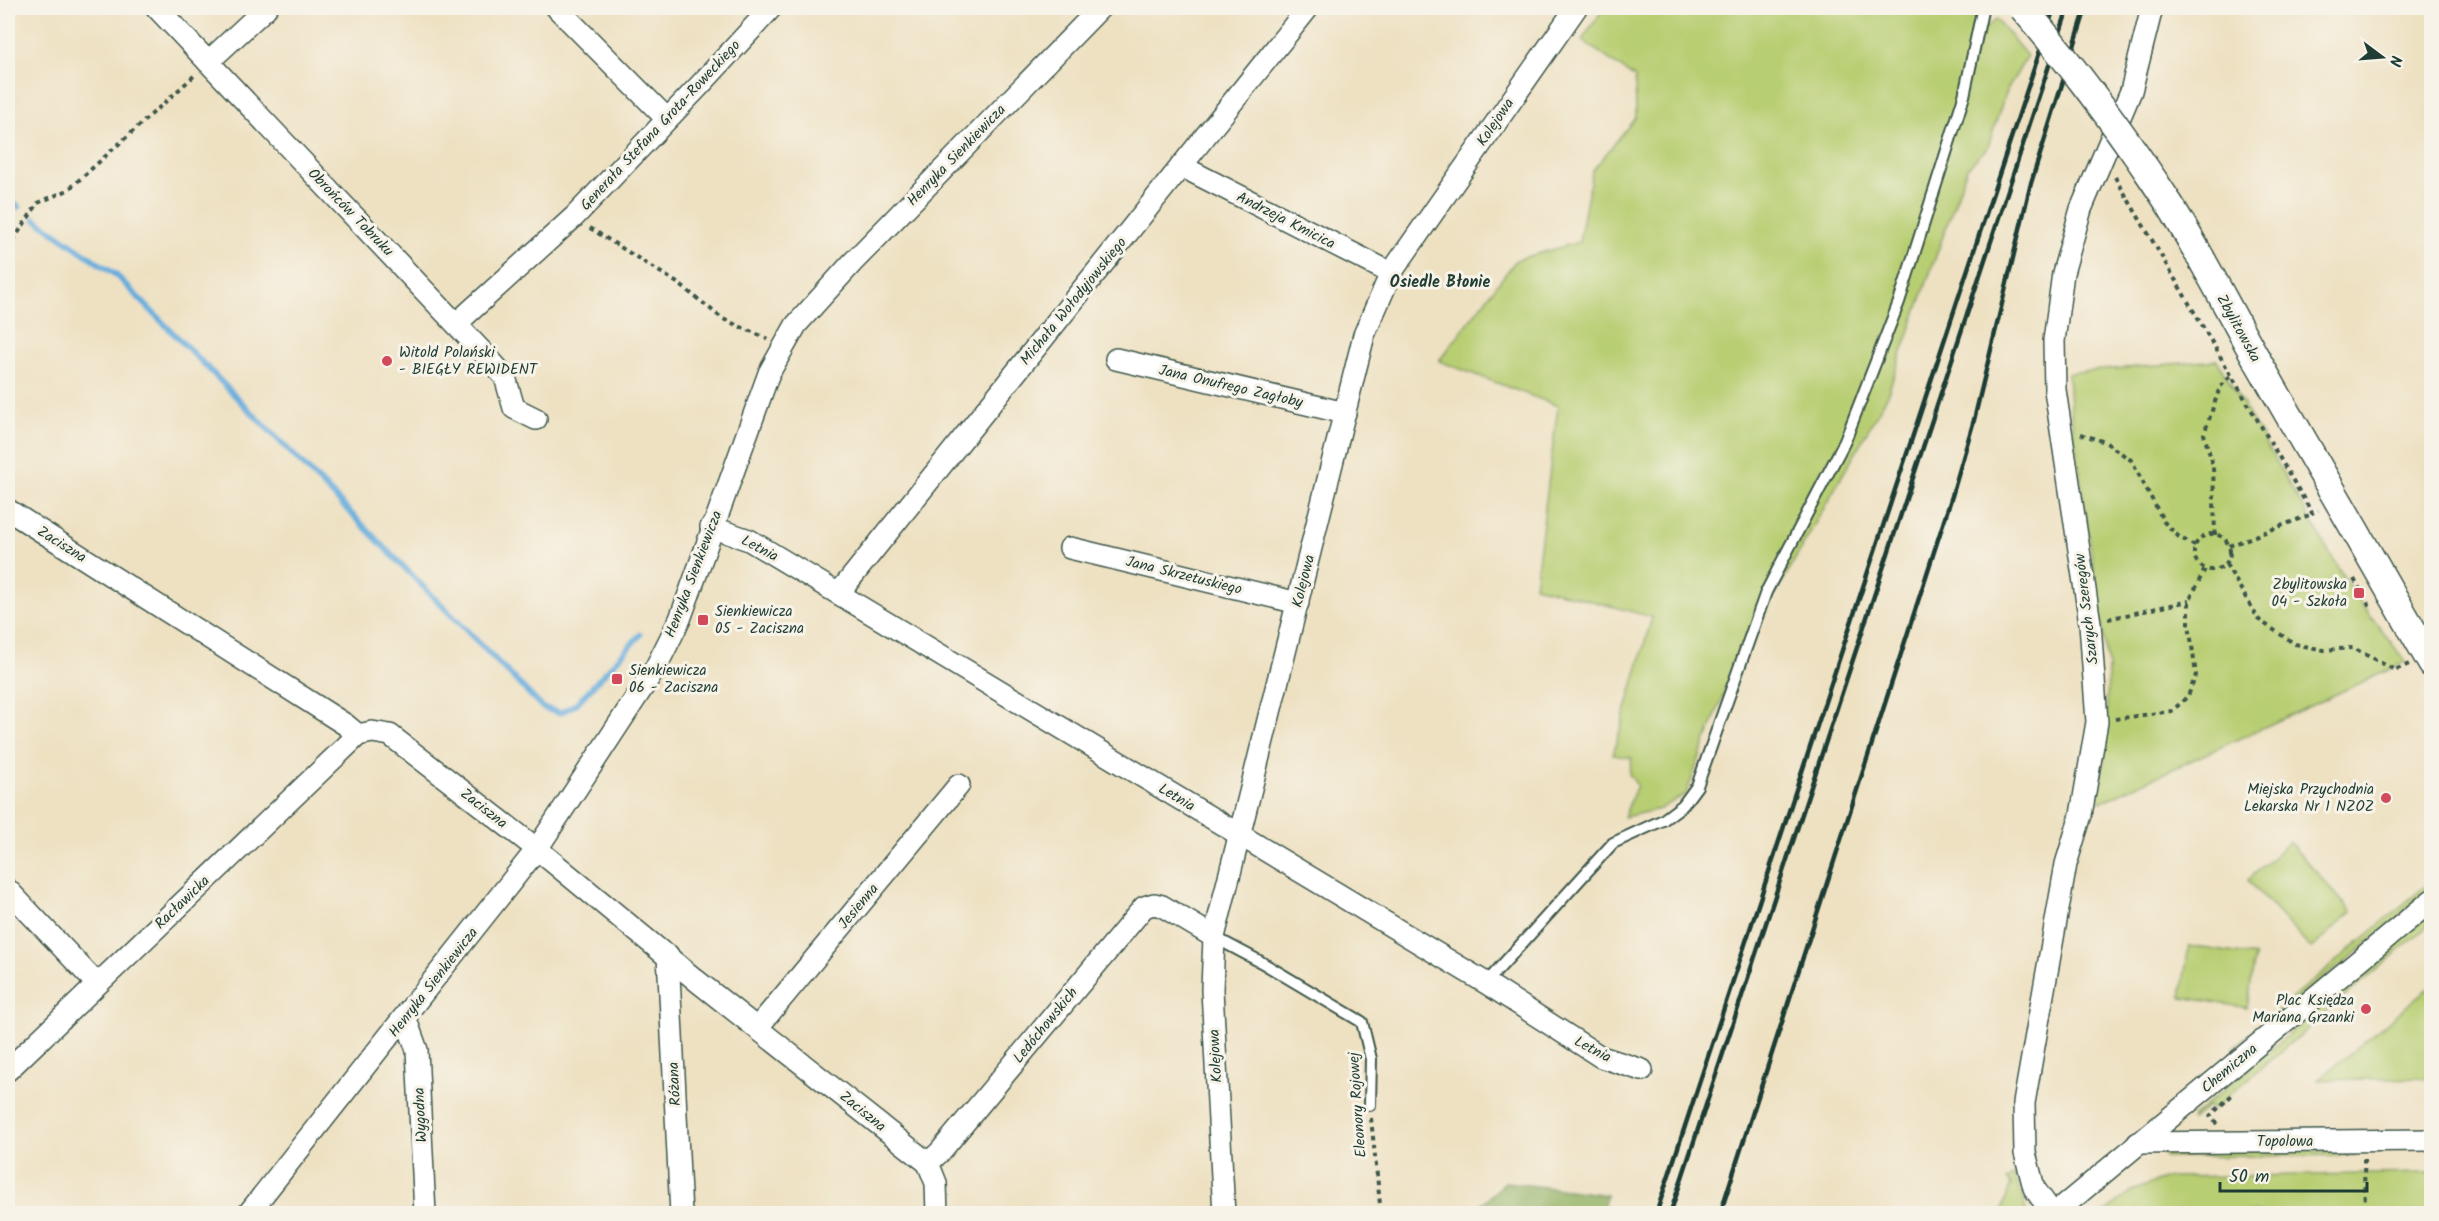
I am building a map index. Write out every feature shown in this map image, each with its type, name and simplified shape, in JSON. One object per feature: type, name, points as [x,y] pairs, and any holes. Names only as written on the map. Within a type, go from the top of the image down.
[{"type":"street","name":"Obrońców Tobruku","points":[[157,8],[457,323],[505,377],[514,408],[536,419]]},
{"type":"street","points":[[208,62],[266,8]]},
{"type":"street","points":[[557,8],[667,119]]},
{"type":"street","name":"Generała Stefana Grota-Roweckiego","points":[[457,323],[574,217],[771,8]]},
{"type":"street","name":"Henryka Sienkiewicza","points":[[248,1214],[537,849],[656,667],[680,619],[711,527],[769,373],[796,325],[852,262],[1100,8]]},
{"type":"street","name":"Michała Wołodyjowskiego","points":[[838,593],[1308,8]]},
{"type":"street","name":"Kolejowa","points":[[1224,1214],[1212,990],[1214,938],[1364,335],[1391,273],[1576,8]]},
{"type":"street","name":"Zbylitowska","points":[[2023,8],[2092,93],[2170,207],[2257,360],[2422,664]]},
{"type":"street","name":"Szarych Szeregów","points":[[2054,1214],[2034,1188],[2025,1153],[2024,1103],[2066,864],[2081,815],[2097,722],[2090,623],[2055,390],[2054,341],[2063,273],[2081,209],[2132,91],[2152,8]]},
{"type":"street","name":"Andrzeja Kmicica","points":[[1181,166],[1391,273]]},
{"type":"street","name":"Jana Onufrego Zagłoby","points":[[1116,359],[1345,413]]},
{"type":"street","name":"Zaciszna","points":[[8,510],[336,718],[358,735],[372,732],[390,735],[537,849],[697,981],[928,1163]]},
{"type":"street","name":"Letnia","points":[[711,527],[749,540],[838,593],[1486,983],[1601,1057],[1642,1070]]},
{"type":"street","name":"Jana Skrzetuskiego","points":[[1070,548],[1298,603]]},
{"type":"street","name":"Racławicka","points":[[8,1070],[358,735]]},
{"type":"street","name":"Jesienna","points":[[758,1027],[959,785]]},
{"type":"street","points":[[8,890],[97,984]]},
{"type":"street","name":"Chemiczna","points":[[2054,1214],[2432,900]]},
{"type":"street","name":"Ledóchowskich","points":[[928,1163],[940,1152],[1144,907],[1154,904],[1162,906],[1214,938]]},
{"type":"street","name":"Różana","points":[[668,955],[681,1214]]},
{"type":"street","name":"Wygodna","points":[[405,1017],[417,1050],[425,1214]]},
{"type":"street","name":"Topolowa","points":[[2138,1143],[2432,1140]]},
{"type":"street","points":[[928,1163],[936,1183],[937,1214]]},
{"type":"lane","points":[[1486,983],[1613,843],[1663,820],[1683,805],[1697,786],[1766,592],[1845,441],[1899,302],[1965,96],[1982,9]]},
{"type":"lane","name":"Eleonory Rojowej","points":[[1214,938],[1261,962],[1362,1022],[1371,1059],[1370,1105]]},
{"type":"path","points":[[8,248],[38,203],[68,190],[208,62]]},
{"type":"path","name":"Generała Stefana Grota-Roweckiego","points":[[574,217],[679,284],[723,319],[783,346]]},
{"type":"path","points":[[2215,535],[2213,466],[2204,434],[2220,387],[2231,375],[2312,513]]},
{"type":"path","points":[[2060,428],[2105,442],[2131,460],[2164,522],[2180,537],[2195,546]]},
{"type":"path","points":[[2229,546],[2320,508]]},
{"type":"path","points":[[2215,535],[2221,537],[2229,546],[2229,559],[2219,568],[2205,568],[2196,561],[2195,546],[2204,536],[2215,535]]},
{"type":"path","points":[[2226,564],[2259,621],[2295,644],[2324,650],[2353,648],[2395,670],[2422,664]]},
{"type":"path","points":[[2097,722],[2172,711],[2188,696],[2196,675],[2189,624],[2189,601],[2205,568]]},
{"type":"path","points":[[2090,623],[2189,601]]},
{"type":"path","points":[[2221,1128],[2210,1116],[2237,1090]]},
{"type":"path","name":"Eleonory Rojowej","points":[[1370,1105],[1380,1214]]},
{"type":"path","points":[[2364,1159],[2365,1214]]},
{"type":"green space","points":[[1604,8],[1683,8],[1691,13],[1696,8],[1964,8],[1987,27],[1996,19],[2027,56],[2005,94],[1988,147],[1967,168],[1886,398],[1733,669],[1686,794],[1660,809],[1624,817],[1637,785],[1629,774],[1632,758],[1613,755],[1652,617],[1535,586],[1558,406],[1439,361],[1516,260],[1579,242],[1592,171],[1636,117],[1635,78],[1582,40]]},
{"type":"green space","points":[[2217,360],[2353,593],[2406,662],[2101,802],[2098,798],[2106,747],[2108,667],[2070,406],[2068,373]]},
{"type":"green space","points":[[2289,842],[2352,912],[2311,949],[2248,880]]},
{"type":"green space","points":[[2431,881],[2431,888],[2346,961],[2232,1049]]},
{"type":"green space","points":[[2431,913],[2431,923],[2212,1110],[2208,1106],[2191,1121],[2193,1116]]},
{"type":"green space","points":[[2189,946],[2255,956],[2247,1008],[2181,997]]},
{"type":"green space","points":[[2431,986],[2431,1078],[2318,1080]]},
{"type":"green space","points":[[2350,1150],[2355,1155],[2165,1157],[2162,1151]]},
{"type":"green space","points":[[2431,1173],[2431,1213],[2105,1213],[2131,1191],[2169,1177]]},
{"type":"green space","points":[[2014,1175],[2024,1200],[2026,1213],[2001,1213],[2011,1184],[2007,1180]]},
{"type":"green space","points":[[1505,1182],[1607,1195],[1601,1213],[1472,1213]]},
{"type":"waterway","points":[[8,200],[19,207]]},
{"type":"waterway","points":[[35,219],[116,275],[543,708],[560,713],[576,704],[640,635]]},
{"type":"railway","points":[[1656,1214],[2054,8]]},
{"type":"railway","points":[[1670,1214],[2068,8]]},
{"type":"railway","points":[[1720,1214],[1952,496],[1974,420],[2031,183],[2086,8]]},
{"type":"place","name":"Witold Polański - BIEGŁY REWIDENT","points":[[387,361]]},
{"type":"place","name":"Zbylitowska 04 - Szkoła","points":[[2359,593]]},
{"type":"place","name":"Sienkiewicza 05 - Zaciszna","points":[[703,620]]},
{"type":"place","name":"Sienkiewicza 06 - Zaciszna","points":[[617,679]]},
{"type":"place","name":"Miejska Przychodnia Lekarska Nr 1 NZOZ","points":[[2386,798]]},
{"type":"place","name":"Plac Księdza Mariana Grzanki","points":[[2366,1009]]},
{"type":"district","name":"Osiedle Błonie","points":[[1440,281]]}]
